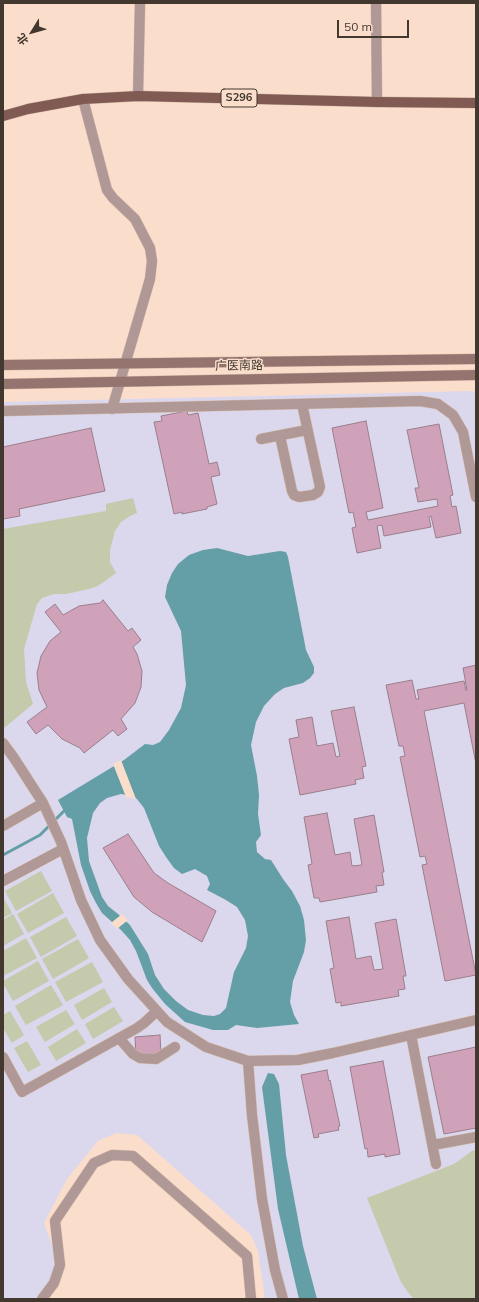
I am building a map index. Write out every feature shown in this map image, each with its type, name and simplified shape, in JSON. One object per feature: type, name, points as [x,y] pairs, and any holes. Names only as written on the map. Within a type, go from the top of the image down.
[{"type":"main road","name":"S296","points":[[3,116],[28,109],[83,99],[138,96],[476,103]]},
{"type":"street","points":[[138,96],[140,3]]},
{"type":"street","points":[[376,3],[377,102]]},
{"type":"street","points":[[83,99],[107,190],[113,198],[135,219],[150,248],[152,261],[150,279],[112,409]]},
{"type":"street","name":"广医南路","points":[[3,365],[476,359]]},
{"type":"street","name":"广医南路","points":[[3,384],[476,375]]},
{"type":"street","points":[[3,411],[420,401],[438,404],[453,415],[463,432],[476,497]]},
{"type":"street","points":[[280,436],[294,495],[299,497],[318,492],[320,487],[302,404]]},
{"type":"street","points":[[261,439],[308,430]]},
{"type":"street","points":[[3,743],[43,803],[62,845],[81,900],[100,940],[128,979],[156,1011],[167,1022],[206,1047],[248,1061],[298,1060],[476,1020]]},
{"type":"street","points":[[3,826],[43,803]]},
{"type":"street","points":[[3,881],[62,845]]},
{"type":"street","points":[[3,1057],[22,1092],[144,1023],[156,1011]]},
{"type":"street","points":[[410,1035],[436,1164]]},
{"type":"street","points":[[119,1038],[133,1054],[140,1058],[156,1059],[174,1047]]},
{"type":"street","points":[[248,1061],[252,1115],[262,1199],[283,1299]]},
{"type":"street","points":[[433,1145],[476,1137]]},
{"type":"street","points":[[42,1299],[54,1283],[60,1265],[55,1221],[94,1163],[112,1155],[133,1156],[247,1256],[251,1299]]},
{"type":"shaded area","points":[[476,392],[476,1299],[265,1299],[258,1251],[251,1235],[137,1135],[116,1133],[98,1141],[67,1179],[44,1223],[53,1248],[56,1267],[47,1286],[34,1299],[3,1299],[3,402]]},
{"type":"green space","points":[[133,498],[137,513],[121,522],[115,531],[110,550],[110,562],[116,573],[98,586],[66,594],[54,594],[42,598],[37,604],[24,649],[26,682],[33,704],[4,728],[3,529],[106,511],[106,504]]},
{"type":"green space","points":[[41,871],[52,891],[16,911],[5,891]]},
{"type":"green space","points":[[53,893],[64,913],[28,933],[17,914]]},
{"type":"green space","points":[[3,897],[12,913],[3,918]]},
{"type":"green space","points":[[13,914],[24,934],[3,946],[3,920]]},
{"type":"green space","points":[[66,917],[77,936],[41,957],[30,937]]},
{"type":"green space","points":[[26,938],[37,958],[3,976],[3,951]]},
{"type":"green space","points":[[78,939],[89,958],[53,979],[42,959]]},
{"type":"green space","points":[[38,961],[49,981],[13,1001],[3,981]]},
{"type":"green space","points":[[92,962],[103,982],[66,1002],[55,982]]},
{"type":"green space","points":[[51,985],[63,1005],[26,1025],[15,1006]]},
{"type":"green space","points":[[104,988],[112,1002],[82,1020],[74,1005]]},
{"type":"green space","points":[[114,1007],[123,1021],[93,1039],[85,1024]]},
{"type":"green space","points":[[66,1010],[75,1024],[45,1042],[36,1027]]},
{"type":"green space","points":[[10,1011],[24,1035],[12,1043],[3,1028],[3,1015]]},
{"type":"green space","points":[[77,1029],[86,1043],[56,1061],[48,1047]]},
{"type":"green space","points":[[27,1041],[41,1065],[28,1072],[14,1048]]},
{"type":"green space","points":[[476,1150],[476,1299],[414,1299],[400,1280],[367,1198],[454,1164],[472,1151]]},
{"type":"water","points":[[217,548],[248,556],[280,551],[286,552],[306,650],[314,667],[314,673],[310,678],[303,683],[284,688],[275,694],[264,706],[256,722],[251,745],[259,795],[258,814],[261,835],[256,842],[257,852],[265,859],[271,860],[292,891],[300,906],[304,920],[306,940],[304,952],[293,981],[290,1002],[294,1015],[299,1024],[257,1028],[236,1025],[228,1030],[213,1030],[185,1022],[165,1004],[147,980],[136,951],[130,940],[102,913],[96,903],[81,865],[72,819],[67,817],[58,800],[124,760],[145,744],[153,745],[160,742],[169,730],[181,708],[186,685],[181,631],[165,597],[167,585],[178,564],[189,555],[203,550]],"holes":[[[121,794],[132,796],[137,799],[144,808],[159,846],[174,868],[182,874],[195,869],[207,876],[210,884],[207,890],[237,907],[245,920],[248,936],[246,948],[234,972],[226,1008],[220,1014],[214,1016],[203,1015],[188,1010],[176,1001],[164,989],[155,975],[148,954],[130,925],[108,906],[102,897],[89,861],[87,838],[93,813],[100,803],[107,798]]]},
{"type":"water","points":[[268,1073],[274,1074],[279,1084],[286,1155],[303,1246],[317,1299],[299,1299],[278,1209],[262,1087]]},
{"type":"pier","points":[[121,760],[136,799],[126,797],[113,764]]},
{"type":"pier","points":[[122,914],[128,920],[117,929],[111,923]]},
{"type":"building","points":[[187,411],[188,415],[198,413],[209,464],[217,462],[220,475],[211,477],[217,504],[207,507],[207,509],[174,514],[154,422],[162,421],[161,416]]},
{"type":"building","points":[[366,421],[383,508],[366,512],[368,520],[438,506],[437,499],[418,502],[415,488],[419,488],[407,430],[439,424],[453,495],[450,496],[452,507],[456,506],[461,533],[436,538],[431,516],[429,517],[431,527],[384,536],[382,525],[377,526],[381,548],[357,553],[352,528],[356,527],[353,512],[349,513],[332,428]]},
{"type":"building","points":[[91,428],[105,491],[19,509],[20,516],[3,519],[3,447]]},
{"type":"building","points":[[103,600],[128,631],[132,628],[141,640],[133,647],[137,654],[142,671],[141,687],[135,703],[121,719],[127,729],[118,736],[113,730],[84,753],[80,748],[62,739],[48,725],[36,734],[27,722],[47,707],[39,690],[37,673],[41,656],[50,641],[61,632],[45,612],[55,604],[63,615],[79,606],[100,603]]},
{"type":"building","points":[[476,665],[476,764],[464,703],[424,711],[476,975],[445,981],[422,865],[427,864],[425,856],[420,857],[400,757],[405,756],[403,746],[399,746],[386,685],[412,680],[416,699],[419,699],[417,690],[464,681],[466,691],[463,668]]},
{"type":"building","points":[[354,707],[366,766],[362,767],[364,778],[355,780],[356,784],[300,795],[289,739],[299,737],[296,720],[312,717],[317,746],[333,743],[336,757],[340,756],[331,711]]},
{"type":"building","points":[[327,813],[335,855],[350,852],[352,866],[362,865],[354,819],[374,815],[384,872],[382,872],[384,885],[376,886],[377,892],[320,902],[319,898],[314,898],[308,865],[312,864],[304,817]]},
{"type":"building","points":[[128,834],[154,873],[168,883],[216,911],[202,942],[152,912],[134,897],[103,848]]},
{"type":"building","points":[[349,917],[356,959],[371,956],[374,970],[383,969],[375,923],[396,919],[406,976],[403,976],[405,989],[398,990],[399,996],[341,1006],[341,1002],[336,1003],[330,969],[334,968],[326,921]]},
{"type":"building","points":[[160,1035],[161,1053],[136,1055],[135,1037]]},
{"type":"building","points":[[476,1047],[476,1128],[444,1134],[428,1057]]},
{"type":"building","points":[[383,1061],[400,1154],[385,1157],[385,1154],[368,1157],[367,1148],[365,1149],[350,1067]]},
{"type":"building","points":[[327,1070],[340,1126],[338,1127],[339,1130],[318,1134],[319,1137],[314,1138],[301,1075]]},
{"type":"waterway","points":[[54,821],[64,811]]},
{"type":"waterway","points":[[3,855],[40,835],[50,825]]}]
